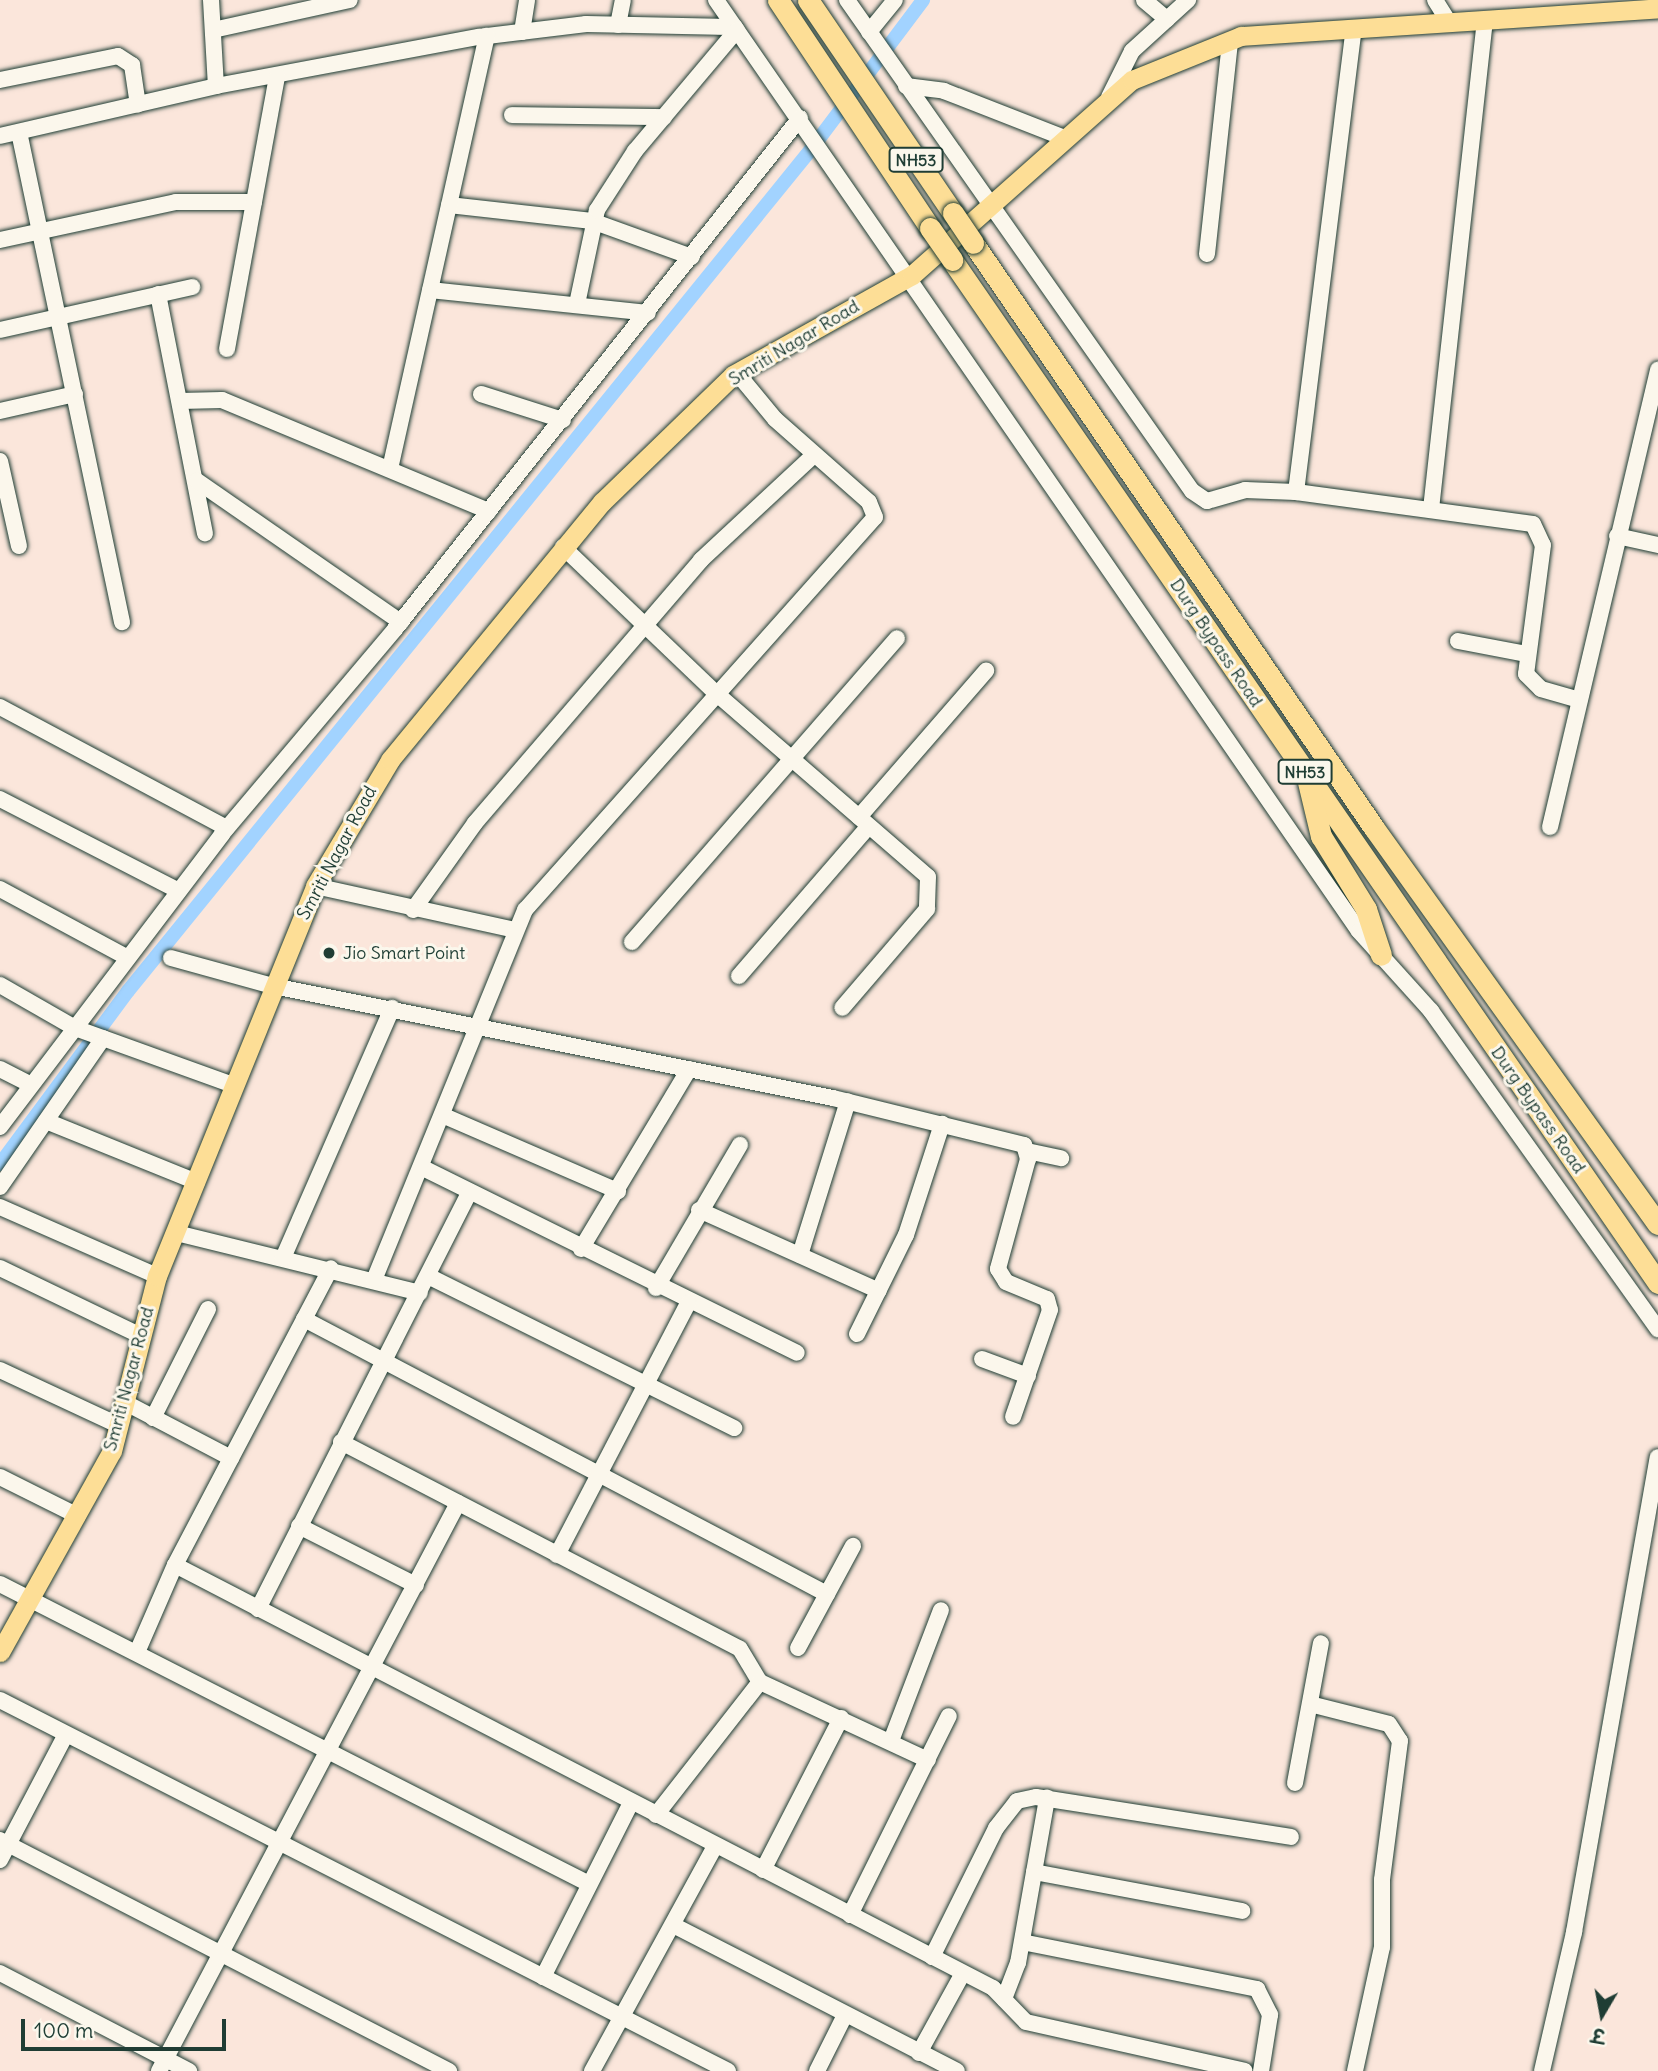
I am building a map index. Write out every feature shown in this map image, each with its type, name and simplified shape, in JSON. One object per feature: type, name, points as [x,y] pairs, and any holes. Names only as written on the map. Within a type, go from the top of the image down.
[{"type":"highway","name":"Durg Bypass Road","points":[[778,0],[930,228],[1658,1283]]},
{"type":"highway","name":"Durg Bypass Road","points":[[808,0],[1374,828],[1658,1224]]},
{"type":"highway","points":[[1307,775],[1321,836],[1366,909],[1381,955]]},
{"type":"main road","name":"Smriti Nagar Road","points":[[0,1652],[78,1516],[120,1426],[137,1334],[157,1276],[315,886],[390,760],[463,678],[563,547],[737,373],[912,275],[990,203],[1067,139],[1109,97],[1132,80],[1230,41],[1354,29],[1658,8]]},
{"type":"street","points":[[211,0],[216,86]]},
{"type":"street","points":[[213,30],[350,0]]},
{"type":"street","points":[[522,32],[527,0]]},
{"type":"street","points":[[618,25],[622,0]]},
{"type":"street","points":[[716,0],[912,275],[993,409],[1381,955],[1431,1011],[1658,1329]]},
{"type":"street","points":[[847,0],[1192,491],[1207,501],[1245,489],[1296,492],[1519,518],[1541,533],[1526,654],[1532,684],[1579,700]]},
{"type":"street","points":[[869,32],[895,0]]},
{"type":"street","points":[[1144,0],[1167,19]]},
{"type":"street","points":[[1109,97],[1132,51],[1188,0]]},
{"type":"street","points":[[1435,0],[1449,22]]},
{"type":"street","points":[[1431,509],[1485,20]]},
{"type":"street","points":[[0,136],[216,86],[487,36],[618,25],[736,29]]},
{"type":"street","points":[[577,304],[592,221],[663,117],[736,29]]},
{"type":"street","points":[[1296,492],[1354,29]]},
{"type":"street","points":[[390,469],[487,36]]},
{"type":"street","points":[[1207,254],[1230,41]]},
{"type":"street","points":[[0,80],[118,55],[132,65],[138,105]]},
{"type":"street","points":[[227,349],[277,76]]},
{"type":"street","points":[[906,86],[944,91],[1067,139]]},
{"type":"street","points":[[512,115],[663,117]]},
{"type":"street","points":[[0,1127],[227,828],[401,622],[800,118]]},
{"type":"street","points":[[19,132],[122,622]]},
{"type":"street","points":[[0,240],[176,202],[254,202]]},
{"type":"street","points":[[449,205],[592,221],[692,257]]},
{"type":"street","points":[[0,330],[192,287]]},
{"type":"street","points":[[430,290],[648,313]]},
{"type":"street","points":[[159,295],[205,533]]},
{"type":"street","points":[[1550,827],[1617,536],[1652,413],[1658,370]]},
{"type":"street","points":[[374,1280],[479,1027],[515,930],[536,896],[875,517],[869,502],[814,454],[737,373]]},
{"type":"street","points":[[0,411],[75,394]]},
{"type":"street","points":[[481,394],[563,419]]},
{"type":"street","points":[[180,401],[222,400],[489,512]]},
{"type":"street","points":[[413,910],[467,833],[739,519],[814,454]]},
{"type":"street","points":[[0,461],[19,546]]},
{"type":"street","points":[[197,481],[401,622]]},
{"type":"street","points":[[1617,536],[1658,545]]},
{"type":"street","points":[[563,547],[717,694],[928,877],[931,899],[842,1008]]},
{"type":"street","points":[[632,942],[897,638]]},
{"type":"street","points":[[1458,641],[1526,654]]},
{"type":"street","points":[[739,975],[986,671]]},
{"type":"street","points":[[0,707],[227,828]]},
{"type":"street","points":[[0,799],[179,891]]},
{"type":"street","points":[[315,886],[413,910],[515,930]]},
{"type":"street","points":[[0,889],[128,958]]},
{"type":"street","points":[[171,958],[273,986],[848,1101],[1015,1141],[1027,1151],[1061,1158]]},
{"type":"street","points":[[0,985],[75,1028],[233,1085]]},
{"type":"street","points":[[283,1258],[392,1008]]},
{"type":"street","points":[[0,1187],[103,1038]]},
{"type":"street","points":[[0,1069],[31,1085]]},
{"type":"street","points":[[581,1250],[689,1069]]},
{"type":"street","points":[[800,1255],[848,1101]]},
{"type":"street","points":[[442,1115],[618,1191]]},
{"type":"street","points":[[46,1121],[197,1182]]},
{"type":"street","points":[[857,1334],[906,1235],[942,1124]]},
{"type":"street","points":[[656,1288],[699,1210],[740,1145]]},
{"type":"street","points":[[1013,1417],[1046,1325],[1047,1300],[1006,1282],[998,1269],[1027,1151]]},
{"type":"street","points":[[421,1167],[656,1288],[797,1353]]},
{"type":"street","points":[[258,1609],[470,1192]]},
{"type":"street","points":[[0,1208],[157,1276]]},
{"type":"street","points":[[699,1210],[879,1291]]},
{"type":"street","points":[[176,1233],[331,1268],[420,1293]]},
{"type":"street","points":[[0,1268],[137,1334]]},
{"type":"street","points":[[138,1650],[175,1565],[331,1268]]},
{"type":"street","points":[[428,1276],[734,1428]]},
{"type":"street","points":[[557,1555],[688,1303]]},
{"type":"street","points":[[153,1418],[208,1309]]},
{"type":"street","points":[[304,1319],[827,1594]]},
{"type":"street","points":[[982,1359],[1028,1376]]},
{"type":"street","points":[[0,1370],[120,1426]]},
{"type":"street","points":[[124,1402],[231,1458]]},
{"type":"street","points":[[341,1442],[740,1649],[760,1682],[928,1760]]},
{"type":"street","points":[[1542,2071],[1574,1932],[1658,1457]]},
{"type":"street","points":[[0,1477],[78,1516]]},
{"type":"street","points":[[162,2065],[330,1751],[457,1503]]},
{"type":"street","points":[[299,1526],[416,1586]]},
{"type":"street","points":[[798,1648],[853,1546]]},
{"type":"street","points":[[175,1565],[963,1973],[1004,1999],[1026,2022],[1055,2031],[1245,2071]]},
{"type":"street","points":[[0,1584],[138,1650],[589,1884]]},
{"type":"street","points":[[891,1741],[941,1610]]},
{"type":"street","points":[[1296,1783],[1321,1643]]},
{"type":"street","points":[[656,1815],[760,1682]]},
{"type":"street","points":[[0,1700],[278,1845],[728,2071]]},
{"type":"street","points":[[1310,1704],[1389,1724],[1400,1741],[1382,1880],[1382,1947],[1355,2071]]},
{"type":"street","points":[[850,1915],[949,1716]]},
{"type":"street","points":[[763,1870],[841,1718]]},
{"type":"street","points":[[0,1860],[4,1842],[65,1735]]},
{"type":"street","points":[[932,1957],[1006,1812],[1017,1801],[1046,1798],[1291,1837]]},
{"type":"street","points":[[1004,1999],[1022,1941],[1046,1798]]},
{"type":"street","points":[[543,1977],[631,1803]]},
{"type":"street","points":[[4,1842],[449,2071]]},
{"type":"street","points":[[592,2071],[624,2018],[715,1846]]},
{"type":"street","points":[[1034,1872],[1242,1911]]},
{"type":"street","points":[[673,1926],[957,2071]]},
{"type":"street","points":[[1022,1941],[1257,1989],[1270,2015],[1261,2071]]},
{"type":"street","points":[[0,1973],[162,2065],[189,2071]]},
{"type":"street","points":[[919,2053],[963,1973]]},
{"type":"street","points":[[817,2071],[845,2015]]},
{"type":"waterway","points":[[0,1164],[128,991],[812,148],[923,0]]},
{"type":"place","name":"Jio Smart Point","points":[[329,953]]}]
